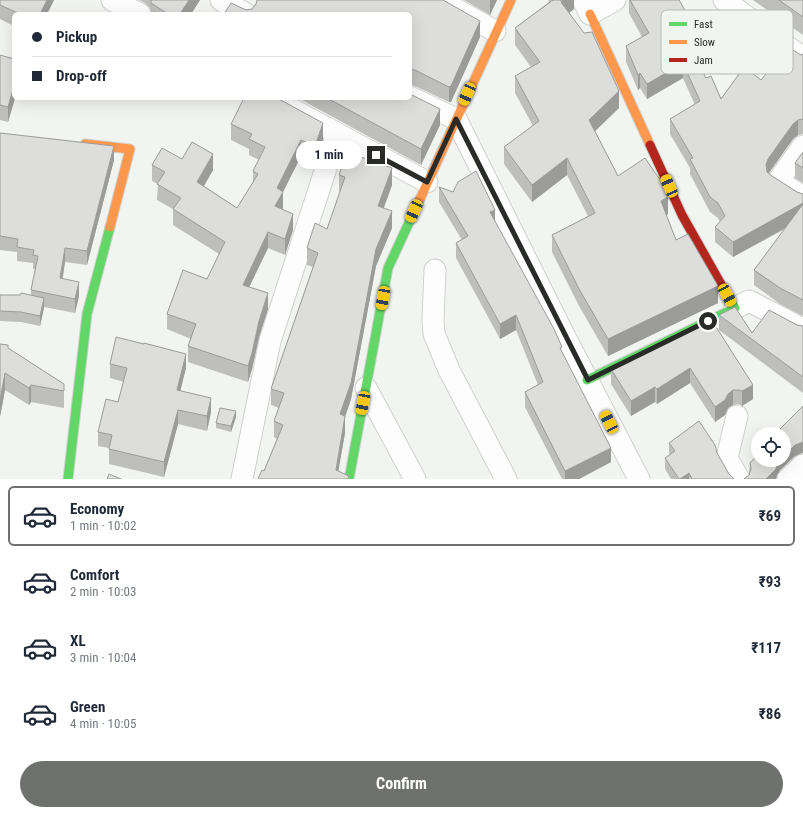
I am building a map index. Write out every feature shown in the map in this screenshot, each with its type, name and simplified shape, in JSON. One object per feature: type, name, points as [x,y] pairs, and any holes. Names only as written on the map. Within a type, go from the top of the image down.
[{"type":"street","points":[[112,0],[136,12]]},
{"type":"street","points":[[221,0],[242,12]]},
{"type":"street","points":[[438,0],[495,31]]},
{"type":"street","points":[[349,479],[388,268],[495,31],[511,0]]},
{"type":"street","points":[[615,0],[586,7],[682,215],[735,308]]},
{"type":"street","points":[[724,0],[738,10]]},
{"type":"street","points":[[793,51],[803,58]]},
{"type":"street","points":[[412,97],[456,119],[639,479]]},
{"type":"street","points":[[277,100],[427,182]]},
{"type":"street","points":[[242,479],[270,341],[338,134]]},
{"type":"street","points":[[68,479],[87,314],[130,149],[76,143]]},
{"type":"street","points":[[803,146],[778,181],[803,197]]},
{"type":"street","points":[[435,270],[433,319],[434,334],[449,370],[506,479]]},
{"type":"street","points":[[588,380],[749,301],[803,329]]},
{"type":"street","points":[[366,388],[415,479]]},
{"type":"street","points":[[737,416],[727,458],[739,479]]},
{"type":"street","points":[[788,479],[803,464]]},
{"type":"building","points":[[0,0],[47,0],[41,12],[16,12],[0,5]]},
{"type":"building","points":[[151,0],[189,0],[181,12],[165,12],[151,3]]},
{"type":"building","points":[[257,0],[443,0],[480,21],[451,86],[449,87],[412,69],[412,12],[225,12],[231,3],[246,10],[252,9]]},
{"type":"building","points":[[553,0],[563,0],[561,2],[584,33],[592,32],[619,91],[589,120],[618,176],[645,158],[660,180],[668,197],[661,201],[676,240],[688,234],[718,286],[608,339],[579,289],[552,235],[595,213],[567,158],[532,185],[504,147],[539,121],[515,76],[540,62],[515,28]]},
{"type":"building","points":[[630,0],[679,0],[685,10],[661,10],[661,74],[664,74],[647,84],[640,73],[638,75],[626,46],[649,33]]},
{"type":"building","points":[[779,0],[803,0],[803,17]]},
{"type":"building","points":[[793,50],[801,55],[803,54],[803,119],[798,120],[793,124],[768,159],[766,165],[767,172],[772,176],[797,192],[803,194],[803,203],[733,242],[715,227],[725,216],[718,203],[710,197],[690,159],[693,158],[670,119],[700,101],[688,74],[704,74],[706,78],[711,76],[721,99],[739,74],[753,74],[761,80],[766,74],[793,74]]},
{"type":"building","points":[[0,55],[12,58],[12,93],[8,107],[0,105]]},
{"type":"building","points":[[412,95],[440,109],[421,149],[331,100],[412,100]]},
{"type":"building","points":[[243,100],[281,100],[323,123],[315,146],[301,140],[277,188],[283,192],[275,206],[293,214],[285,239],[268,232],[243,285],[268,293],[259,321],[248,366],[188,346],[196,324],[167,314],[183,270],[207,279],[225,242],[173,209],[181,198],[157,184],[165,172],[152,165],[162,148],[182,159],[192,142],[213,154],[197,182],[237,208],[258,174],[253,171],[265,147],[249,139],[252,134],[231,124]]},
{"type":"building","points":[[0,133],[114,146],[87,251],[65,248],[60,278],[79,282],[75,299],[31,290],[38,256],[33,255],[34,250],[17,247],[18,239],[0,236]]},
{"type":"building","points":[[347,152],[392,168],[378,206],[392,211],[376,249],[351,383],[340,414],[345,416],[336,470],[349,476],[348,479],[258,479],[262,470],[264,471],[283,425],[274,421],[284,393],[271,389],[318,253],[307,248],[315,223],[327,229],[345,177],[339,175]]},
{"type":"building","points":[[803,152],[803,168],[795,163]]},
{"type":"building","points":[[476,171],[495,210],[490,212],[554,329],[562,347],[560,348],[611,448],[565,471],[525,392],[543,382],[516,315],[500,324],[456,243],[468,236],[439,187],[453,192],[458,182]]},
{"type":"building","points":[[803,204],[803,300],[780,288],[754,270]]},
{"type":"building","points":[[21,293],[44,298],[40,316],[21,312],[0,311],[0,295],[20,295]]},
{"type":"building","points":[[735,307],[752,333],[769,310],[797,325],[803,326],[803,377],[719,315]]},
{"type":"building","points":[[711,319],[753,385],[742,391],[733,390],[728,394],[725,400],[715,407],[690,368],[657,389],[655,387],[631,401],[611,369]]},
{"type":"building","points":[[116,337],[186,354],[177,390],[211,398],[207,416],[178,410],[164,462],[109,449],[112,435],[98,432],[106,399],[118,402],[127,368],[110,364]]},
{"type":"building","points":[[0,344],[8,345],[8,348],[64,384],[64,391],[31,385],[29,388],[5,373],[0,400]]},
{"type":"building","points":[[803,406],[803,442],[795,445],[791,449],[791,427],[782,427]]},
{"type":"building","points":[[220,408],[236,411],[231,426],[216,423]]},
{"type":"building","points":[[699,421],[715,445],[717,453],[729,474],[734,479],[692,479],[689,473],[679,479],[665,458],[675,451],[669,443]]},
{"type":"building","points":[[751,462],[751,467],[776,467],[766,479],[744,479],[749,475],[751,469],[750,463]]},
{"type":"building","points":[[109,474],[121,479],[107,479]]},
{"type":"traffic: fast","points":[[349,479],[388,268],[420,199]]},
{"type":"traffic: fast","points":[[68,479],[87,314],[110,227]]},
{"type":"traffic: fast","points":[[587,380],[735,308],[722,286]]},
{"type":"traffic: slow","points":[[420,199],[511,0]]},
{"type":"traffic: slow","points":[[590,14],[650,145]]},
{"type":"traffic: slow","points":[[85,144],[130,149],[110,227]]},
{"type":"traffic: jam","points":[[650,145],[682,215],[722,286]]},
{"type":"route","points":[[376,155],[427,182],[456,119],[588,380],[708,321]]}]
